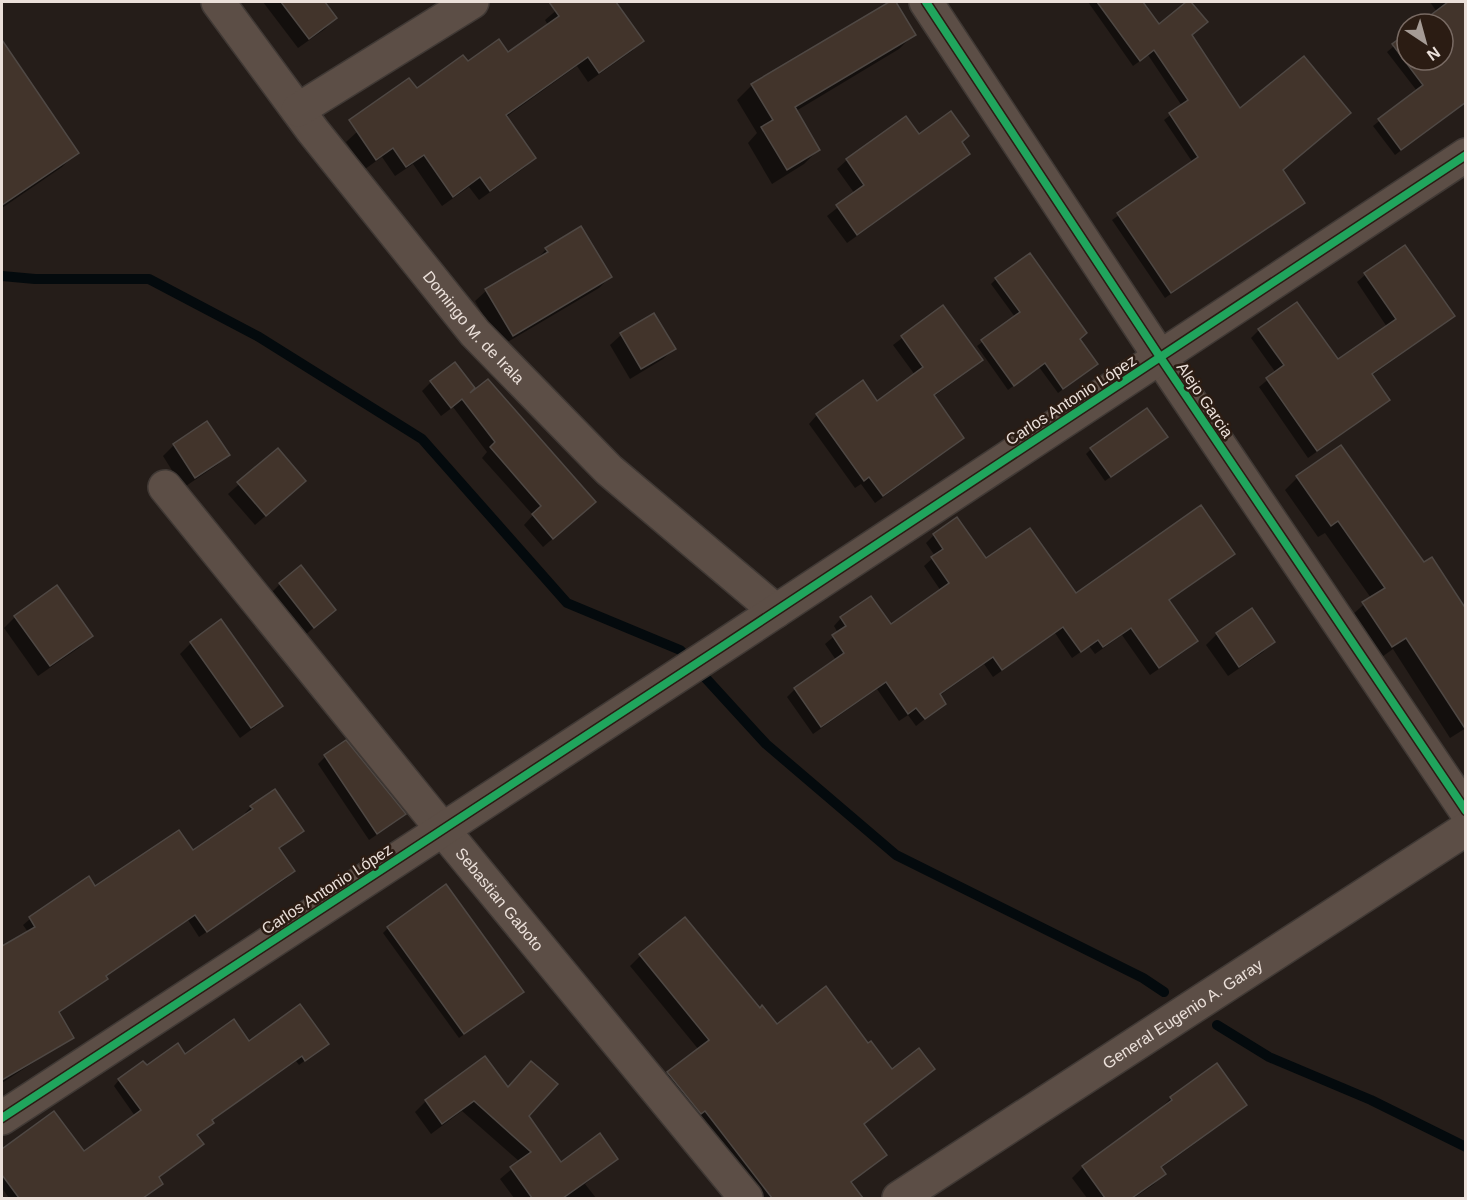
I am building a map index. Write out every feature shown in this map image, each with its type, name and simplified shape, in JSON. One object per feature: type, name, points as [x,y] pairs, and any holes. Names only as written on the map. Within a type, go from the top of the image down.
[{"type":"street","name":"Domingo M. de Irala","points":[[218,2],[298,110],[475,333],[609,470],[776,611]]},
{"type":"street","points":[[298,110],[472,2]]},
{"type":"street","name":"Alejo Garcia","points":[[926,2],[1160,357],[1466,811]]},
{"type":"street","name":"Carlos Antonio López","points":[[2,1118],[720,648],[1466,155]]},
{"type":"street","name":"Sebastian Gaboto","points":[[165,487],[442,830],[746,1198]]},
{"type":"street","name":"General Eugenio A. Garay","points":[[899,1198],[1466,829]]},
{"type":"building","points":[[281,2],[325,2],[337,18],[309,39]]},
{"type":"building","points":[[549,2],[616,2],[644,41],[599,73],[588,57],[506,115],[536,158],[490,191],[480,177],[453,197],[424,155],[406,167],[393,148],[376,160],[349,120],[409,78],[417,88],[463,55],[468,61],[499,39],[508,52],[559,16]]},
{"type":"building","points":[[889,2],[896,2],[916,35],[795,107],[820,150],[787,170],[761,127],[773,120],[751,84]]},
{"type":"building","points":[[1097,2],[1143,2],[1159,24],[1186,2],[1191,2],[1208,22],[1192,35],[1240,108],[1304,56],[1351,113],[1283,170],[1305,203],[1171,293],[1117,213],[1198,157],[1169,113],[1188,100],[1154,50],[1140,61]]},
{"type":"building","points":[[1448,2],[1466,2],[1466,102],[1401,150],[1378,119],[1423,85],[1413,72],[1455,72],[1455,12],[1435,12]]},
{"type":"building","points":[[2,40],[79,153],[2,205]]},
{"type":"building","points":[[951,111],[969,136],[962,142],[970,154],[857,235],[836,205],[864,185],[846,159],[906,116],[919,134]]},
{"type":"building","points":[[581,226],[612,277],[513,336],[485,289],[548,252],[545,248]]},
{"type":"building","points":[[1405,245],[1455,316],[1372,374],[1390,400],[1317,451],[1266,378],[1284,365],[1258,329],[1297,302],[1338,359],[1396,319],[1364,273]]},
{"type":"building","points":[[1030,253],[1087,333],[1080,339],[1098,364],[1063,389],[1045,363],[1014,386],[981,340],[1020,312],[995,278]]},
{"type":"building","points":[[943,305],[983,360],[934,395],[964,438],[883,496],[869,477],[864,481],[816,414],[863,380],[877,401],[923,367],[901,336]]},
{"type":"building","points":[[654,313],[676,349],[641,369],[620,333]]},
{"type":"building","points":[[455,362],[475,388],[470,393],[488,379],[596,502],[553,539],[532,514],[541,506],[490,447],[495,442],[462,399],[451,408],[430,381]]},
{"type":"building","points":[[1147,408],[1168,437],[1111,477],[1090,448]]},
{"type":"building","points":[[207,421],[230,455],[195,478],[173,444]]},
{"type":"building","points":[[1341,445],[1424,562],[1432,557],[1466,609],[1466,730],[1406,638],[1392,647],[1362,602],[1385,588],[1338,521],[1331,526],[1296,476]]},
{"type":"building","points":[[278,448],[306,481],[266,516],[237,482]]},
{"type":"building","points":[[1201,505],[1235,554],[1169,600],[1198,641],[1159,668],[1131,628],[1103,647],[1098,640],[1081,652],[1063,627],[1002,670],[993,657],[940,694],[946,704],[925,719],[916,708],[908,714],[886,682],[821,727],[794,688],[844,653],[832,635],[846,626],[840,617],[871,596],[891,624],[949,583],[931,557],[943,549],[933,534],[957,517],[986,558],[1030,528],[1076,593]]},
{"type":"building","points":[[301,565],[336,610],[314,628],[279,583]]},
{"type":"building","points":[[57,585],[93,636],[50,666],[14,616]]},
{"type":"building","points":[[1252,608],[1275,642],[1239,667],[1216,633]]},
{"type":"building","points":[[221,619],[283,706],[251,728],[190,642]]},
{"type":"building","points":[[346,740],[406,814],[377,834],[324,755]]},
{"type":"building","points":[[275,789],[304,831],[279,848],[295,871],[207,932],[195,915],[106,976],[108,979],[59,1012],[74,1038],[2,1080],[2,946],[35,927],[29,917],[89,876],[95,886],[179,830],[193,850],[253,809],[250,806]]},
{"type":"building","points":[[446,884],[524,992],[464,1034],[387,927]]},
{"type":"building","points":[[685,917],[760,1008],[762,1005],[777,1024],[826,986],[868,1043],[871,1041],[892,1069],[919,1048],[935,1069],[864,1124],[887,1155],[851,1182],[863,1198],[772,1198],[705,1111],[701,1114],[667,1072],[709,1040],[639,954]]},
{"type":"building","points":[[300,1004],[329,1044],[305,1061],[302,1056],[212,1120],[214,1123],[197,1135],[204,1144],[159,1177],[163,1184],[143,1198],[19,1198],[2,1175],[2,1149],[54,1111],[84,1151],[141,1110],[118,1079],[143,1061],[147,1065],[178,1043],[185,1054],[234,1019],[249,1041]]},
{"type":"building","points":[[485,1056],[508,1087],[531,1061],[558,1084],[529,1116],[561,1162],[600,1133],[618,1159],[563,1198],[532,1198],[510,1167],[531,1152],[474,1101],[442,1124],[425,1100]]},
{"type":"building","points":[[1217,1063],[1247,1105],[1161,1167],[1166,1174],[1132,1198],[1105,1198],[1082,1166],[1172,1100],[1170,1097]]},
{"type":"waterway","points":[[2,276],[35,279],[149,279],[259,337],[422,439],[567,603],[680,650],[766,744],[896,855],[1143,978],[1164,992]]},
{"type":"waterway","points":[[1217,1025],[1269,1057],[1371,1100],[1466,1147]]},
{"type":"cycle path","points":[[926,2],[1160,357],[1466,811]]},
{"type":"cycle path","points":[[2,1118],[720,648],[1466,155]]}]
